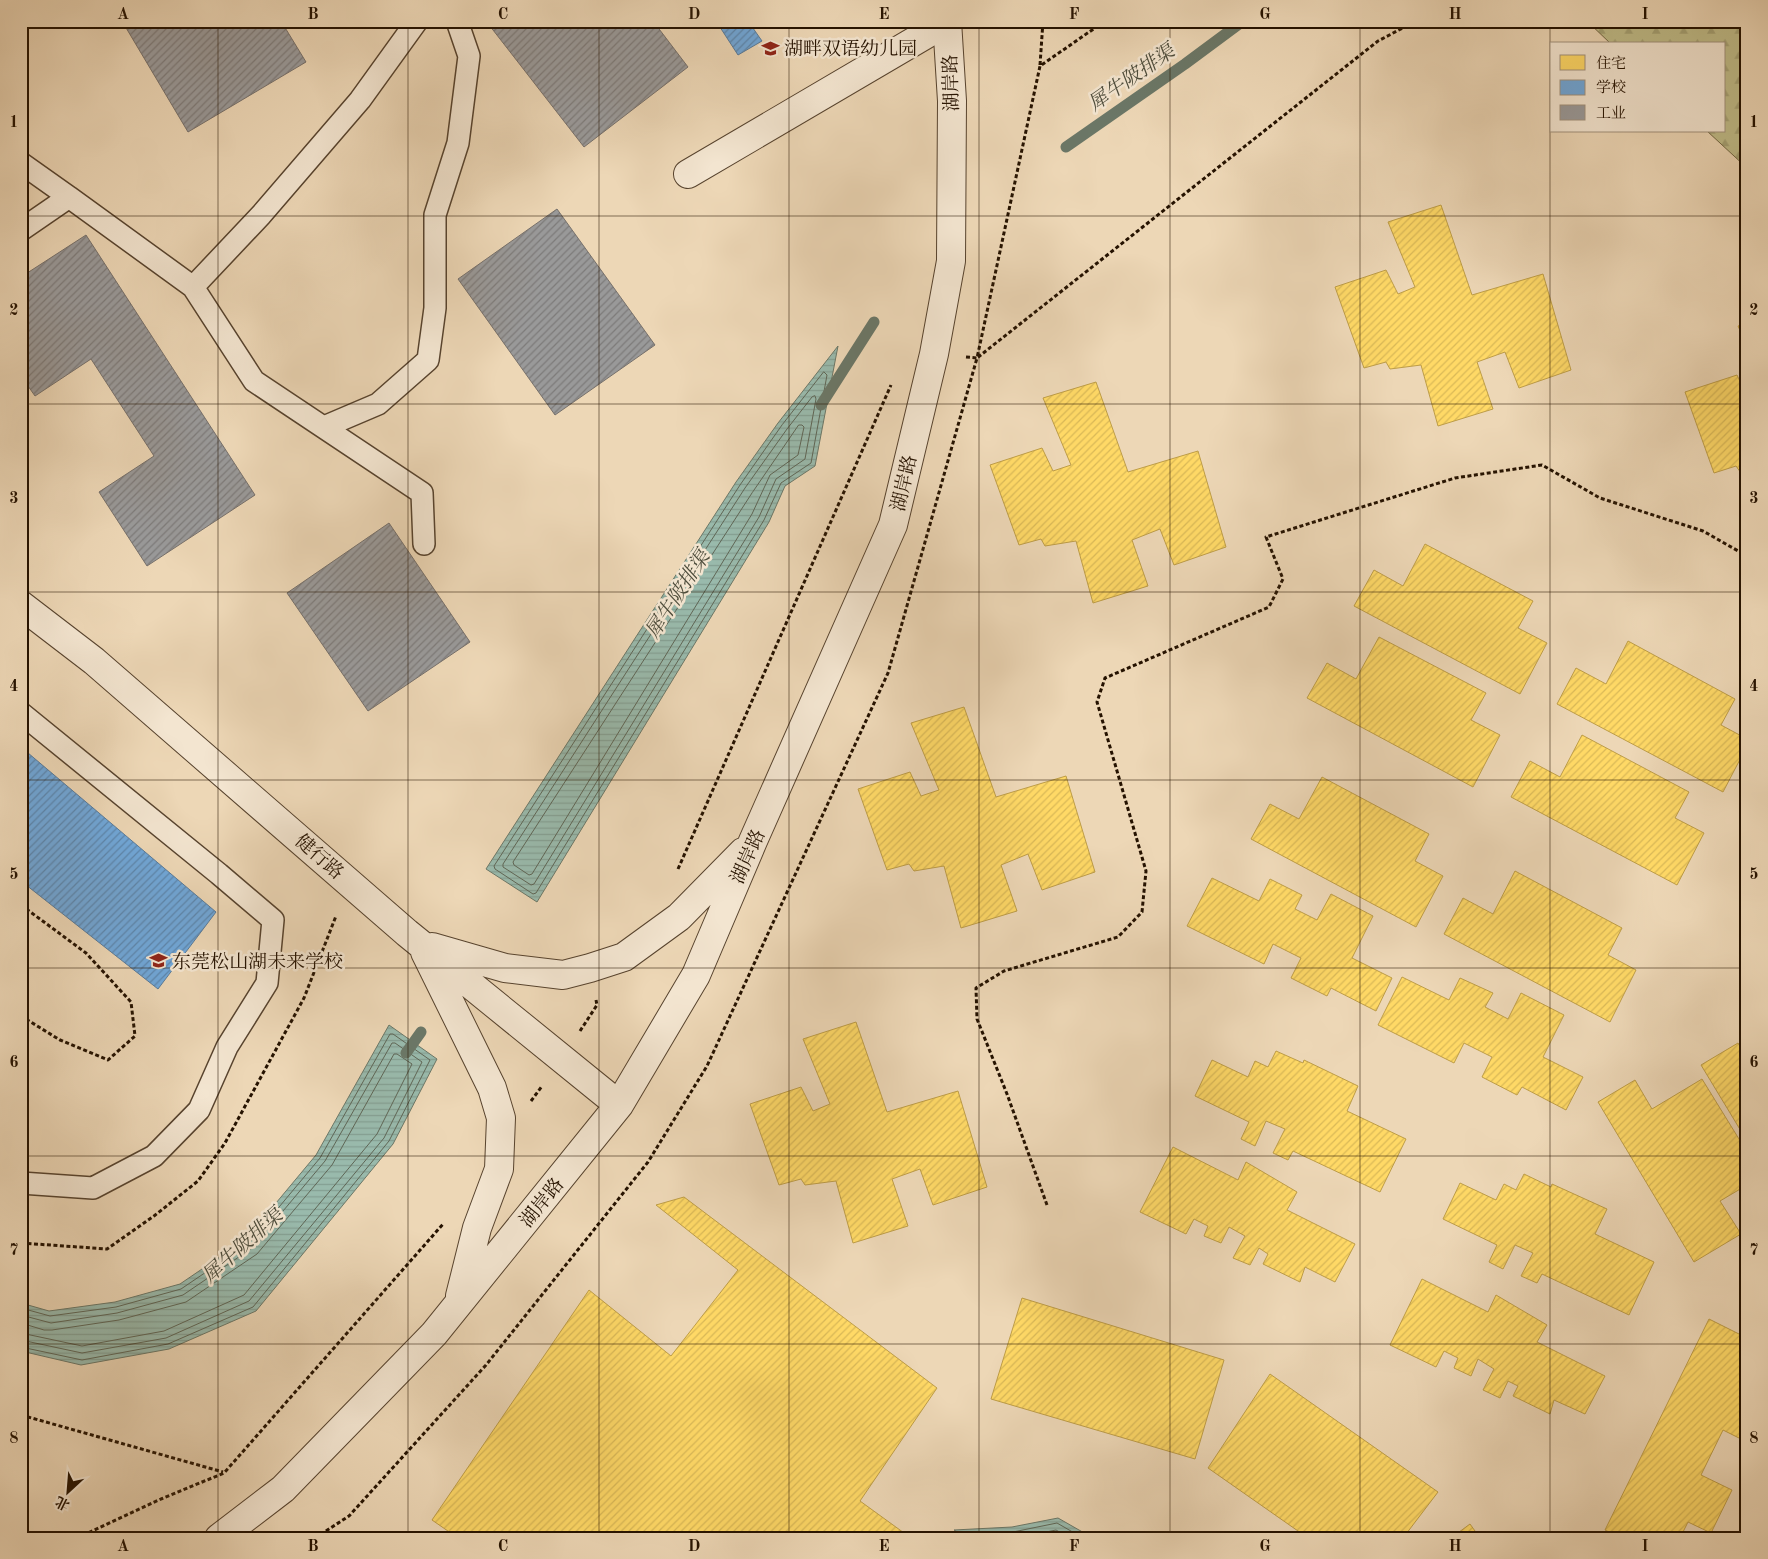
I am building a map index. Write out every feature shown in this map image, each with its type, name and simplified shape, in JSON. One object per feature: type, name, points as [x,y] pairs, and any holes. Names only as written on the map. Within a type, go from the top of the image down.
[{"type":"street","points":[[688,174],[948,22]]},
{"type":"street","name":"湖岸路","points":[[219,1538],[284,1489],[434,1334],[619,1104],[696,975],[893,525],[934,354],[950,262],[952,101],[948,22]]},
{"type":"street","name":"健行路","points":[[21,605],[94,662],[421,944],[619,1104]]},
{"type":"street","points":[[421,944],[505,968],[563,975],[624,957],[679,917],[753,842]]},
{"type":"street","points":[[421,944],[492,1088],[501,1118],[499,1170],[477,1228],[458,1304]]},
{"type":"lane","points":[[193,287],[261,216],[360,100],[417,21]]},
{"type":"lane","points":[[324,427],[378,404],[428,360],[435,308],[435,215],[458,143],[470,56],[457,21]]},
{"type":"lane","points":[[21,163],[193,287],[254,381],[422,494],[424,544]]},
{"type":"lane","points":[[21,230],[70,197]]},
{"type":"lane","points":[[21,713],[219,874],[272,920],[267,983],[227,1047],[199,1110],[154,1156],[93,1188],[21,1183]]},
{"type":"path","points":[[315,1538],[349,1516],[486,1365],[648,1162],[707,1066],[888,673],[977,358],[1040,66],[1043,21]]},
{"type":"path","points":[[1040,66],[1105,21]]},
{"type":"path","points":[[934,354],[977,358],[1378,41],[1416,21]]},
{"type":"path","points":[[1046,1205],[978,1019],[976,988],[1004,971],[1118,938],[1142,912],[1146,871],[1097,702],[1105,678],[1269,606],[1283,579],[1266,537],[1456,478],[1542,465],[1600,498],[1703,531],[1747,556]]},
{"type":"path","points":[[21,905],[86,952],[132,1002],[135,1036],[108,1060],[60,1040],[21,1016]]},
{"type":"path","points":[[21,1415],[224,1473]]},
{"type":"green space","points":[[1587,21],[1747,21],[1747,168],[1708,132],[1726,132],[1726,42],[1609,42]]},
{"type":"water","points":[[838,346],[815,466],[785,486],[769,522],[537,902],[486,869],[736,482],[778,423]]},
{"type":"water","points":[[389,1025],[437,1059],[393,1144],[256,1311],[169,1349],[81,1365],[21,1351],[21,1303],[49,1311],[115,1302],[180,1284],[246,1239],[316,1155]]},
{"type":"water","points":[[1058,1518],[1093,1538],[968,1538],[954,1530],[1012,1527]]},
{"type":"building: 住宅","points":[[1441,205],[1472,295],[1543,274],[1571,370],[1519,388],[1505,352],[1477,362],[1493,409],[1438,426],[1421,365],[1390,369],[1386,362],[1364,368],[1335,287],[1386,270],[1398,294],[1415,287],[1388,222]]},
{"type":"building: 住宅","points":[[1747,323],[1747,346],[1738,326]]},
{"type":"building: 住宅","points":[[1737,375],[1747,396],[1747,472],[1741,473],[1736,466],[1714,473],[1685,392]]},
{"type":"building: 住宅","points":[[1096,382],[1128,472],[1198,451],[1226,547],[1174,565],[1160,529],[1132,540],[1148,586],[1093,603],[1076,541],[1045,546],[1041,539],[1019,545],[990,465],[1042,448],[1053,471],[1071,465],[1043,398]]},
{"type":"building: 住宅","points":[[1425,544],[1533,601],[1518,628],[1547,643],[1520,694],[1354,606],[1374,570],[1403,586]]},
{"type":"building: 住宅","points":[[1379,637],[1486,693],[1471,720],[1500,735],[1473,787],[1307,698],[1327,663],[1356,679]]},
{"type":"building: 住宅","points":[[1628,641],[1735,699],[1721,725],[1747,739],[1747,746],[1723,792],[1557,704],[1576,668],[1606,684]]},
{"type":"building: 住宅","points":[[964,707],[996,797],[1066,776],[1095,872],[1042,890],[1028,854],[1001,865],[1017,911],[961,928],[944,866],[914,871],[909,864],[887,870],[858,789],[910,772],[921,796],[939,790],[911,723]]},
{"type":"building: 住宅","points":[[1582,735],[1689,792],[1675,818],[1704,833],[1677,885],[1511,797],[1530,761],[1560,777]]},
{"type":"building: 住宅","points":[[1322,777],[1429,834],[1415,861],[1443,876],[1416,927],[1251,839],[1270,804],[1299,819]]},
{"type":"building: 住宅","points":[[1515,871],[1622,928],[1608,955],[1636,970],[1610,1022],[1444,934],[1463,898],[1493,914]]},
{"type":"building: 住宅","points":[[1212,878],[1259,901],[1270,879],[1302,895],[1295,909],[1317,920],[1331,894],[1373,916],[1352,958],[1392,978],[1376,1011],[1331,988],[1327,996],[1291,978],[1301,958],[1273,944],[1264,964],[1187,926]]},
{"type":"building: 住宅","points":[[1402,977],[1449,1000],[1460,978],[1493,993],[1485,1007],[1508,1019],[1521,993],[1564,1015],[1543,1057],[1583,1077],[1566,1110],[1522,1087],[1517,1095],[1482,1077],[1492,1057],[1464,1043],[1454,1063],[1378,1025]]},
{"type":"building: 住宅","points":[[856,1022],[887,1112],[958,1091],[987,1187],[933,1205],[920,1169],[892,1179],[908,1226],[853,1243],[836,1181],[805,1185],[801,1179],[779,1185],[750,1104],[801,1087],[813,1111],[830,1104],[803,1039]]},
{"type":"building: 住宅","points":[[1738,1043],[1747,1058],[1747,1141],[1701,1065]]},
{"type":"building: 住宅","points":[[1276,1051],[1303,1063],[1304,1060],[1358,1086],[1347,1111],[1406,1139],[1380,1192],[1293,1151],[1288,1160],[1273,1153],[1285,1129],[1266,1121],[1255,1146],[1241,1139],[1249,1122],[1195,1096],[1212,1060],[1248,1077],[1255,1061],[1268,1067]]},
{"type":"building: 住宅","points":[[1702,1079],[1747,1152],[1747,1185],[1720,1201],[1741,1234],[1694,1262],[1598,1102],[1635,1080],[1652,1109]]},
{"type":"building: 住宅","points":[[1173,1147],[1238,1180],[1246,1162],[1297,1192],[1287,1210],[1355,1244],[1335,1282],[1305,1267],[1300,1282],[1263,1264],[1268,1254],[1259,1248],[1250,1265],[1233,1258],[1245,1236],[1229,1227],[1221,1243],[1204,1236],[1208,1226],[1194,1219],[1186,1234],[1140,1212]]},
{"type":"building: 住宅","points":[[1524,1174],[1551,1187],[1552,1184],[1607,1209],[1595,1234],[1654,1262],[1629,1315],[1542,1274],[1537,1283],[1521,1276],[1533,1253],[1515,1245],[1503,1269],[1489,1262],[1497,1245],[1443,1219],[1460,1183],[1496,1200],[1504,1184],[1516,1190]]},
{"type":"building: 住宅","points":[[684,1197],[937,1388],[860,1501],[911,1538],[458,1538],[432,1520],[589,1290],[671,1356],[738,1270],[656,1205]]},
{"type":"building: 住宅","points":[[1422,1279],[1488,1312],[1496,1295],[1547,1325],[1537,1342],[1605,1376],[1585,1414],[1554,1400],[1550,1414],[1513,1396],[1518,1386],[1508,1381],[1500,1398],[1483,1390],[1494,1369],[1478,1359],[1471,1376],[1454,1368],[1458,1358],[1444,1351],[1436,1367],[1390,1345]]},
{"type":"building: 住宅","points":[[1022,1298],[1224,1360],[1195,1459],[991,1399]]},
{"type":"building: 住宅","points":[[1709,1319],[1747,1338],[1747,1372],[1742,1382],[1747,1384],[1747,1442],[1723,1430],[1701,1475],[1732,1490],[1711,1533],[1688,1522],[1680,1538],[1621,1538],[1605,1530]]},
{"type":"building: 住宅","points":[[1270,1374],[1438,1492],[1403,1538],[1308,1538],[1208,1468]]},
{"type":"building: 住宅","points":[[1470,1524],[1480,1538],[1451,1538]]},
{"type":"building: 学校","points":[[716,21],[748,21],[762,41],[738,55]]},
{"type":"building: 学校","points":[[21,747],[216,912],[158,989],[21,881]]},
{"type":"building: 工业","points":[[122,21],[281,21],[306,62],[188,132]]},
{"type":"building: 工业","points":[[486,21],[653,21],[688,67],[584,147]]},
{"type":"building: 工业","points":[[557,209],[655,345],[555,415],[458,279]]},
{"type":"building: 工业","points":[[86,235],[255,495],[147,566],[99,492],[154,456],[91,359],[35,396],[21,376],[21,277]]},
{"type":"building: 工业","points":[[389,523],[470,642],[368,711],[287,593]]},
{"type":"waterway","name":"犀牛陂排渠","points":[[1066,147],[1243,21]]},
{"type":"waterway","name":"犀牛陂排渠","points":[[821,405],[874,322]]},
{"type":"waterway","name":"犀牛陂排渠","points":[[406,1053],[421,1032]]},
{"type":"place","name":"湖畔双语幼儿园","points":[[770,48]]},
{"type":"place","name":"东莞松山湖未来学校","points":[[158,961]]}]
